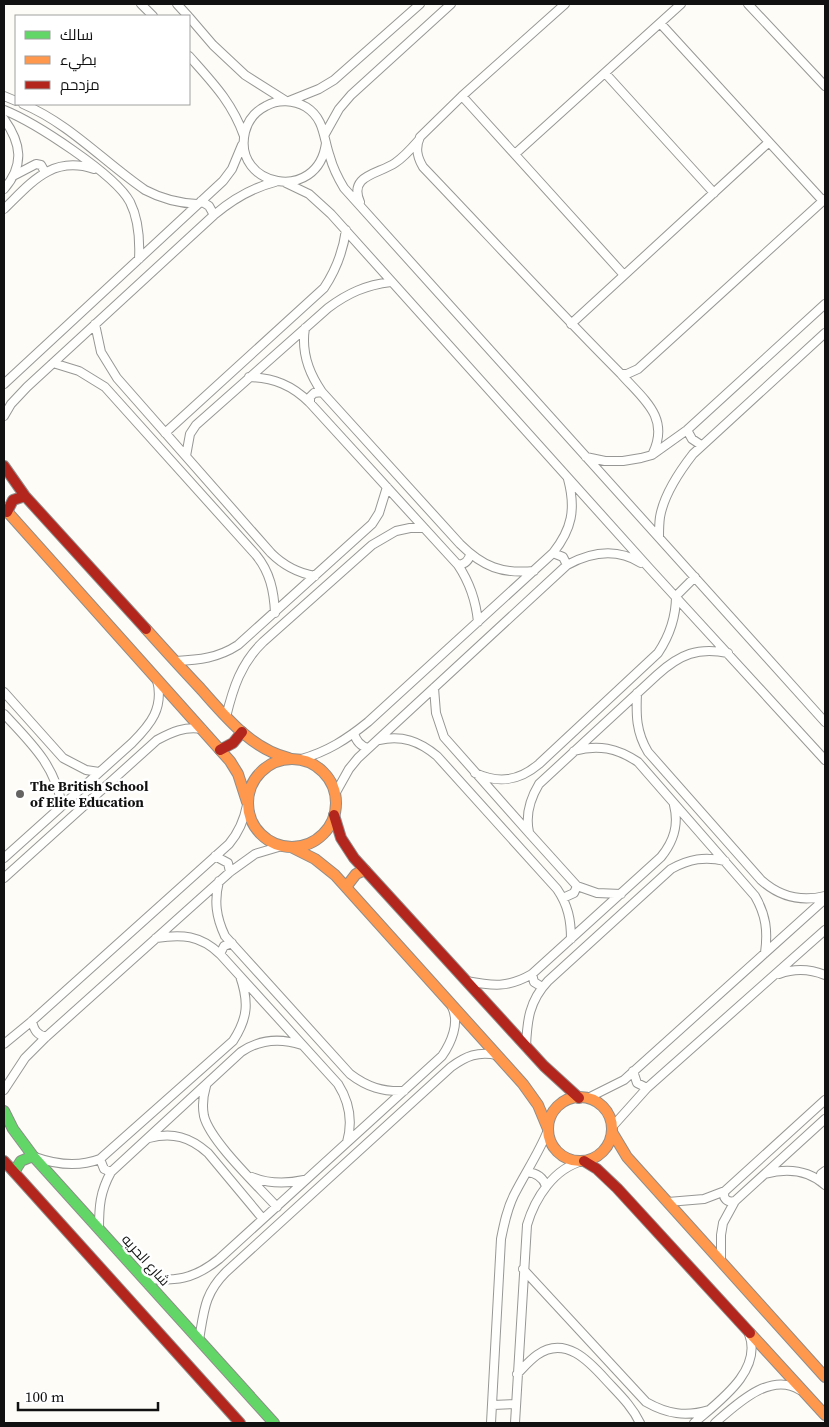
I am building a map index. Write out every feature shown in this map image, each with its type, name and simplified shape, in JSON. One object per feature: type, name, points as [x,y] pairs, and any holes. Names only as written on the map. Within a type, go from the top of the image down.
[{"type":"street","points":[[141,4],[151,15]]},
{"type":"street","points":[[178,4],[188,15]]},
{"type":"street","points":[[4,384],[223,181],[239,156],[246,129],[255,114],[269,104],[287,101],[319,89],[334,80],[420,4]]},
{"type":"street","points":[[325,134],[351,95],[451,4]]},
{"type":"street","points":[[362,206],[357,191],[361,180],[396,163],[462,96],[565,4]]},
{"type":"street","points":[[515,154],[681,4]]},
{"type":"street","points":[[748,4],[825,86]]},
{"type":"street","points":[[190,17],[213,45],[245,75],[287,101],[305,106],[312,111],[318,118],[325,134],[333,166],[344,188],[825,722]]},
{"type":"street","points":[[621,374],[633,372],[638,368],[824,200],[660,23]]},
{"type":"street","points":[[190,57],[222,93],[239,122],[245,150],[252,167],[266,178],[284,183],[293,182],[310,174],[321,160],[326,143]]},
{"type":"street","points":[[605,73],[714,193]]},
{"type":"street","points":[[462,96],[624,275]]},
{"type":"street","points":[[25,105],[64,127],[134,182],[157,197],[184,203],[199,202],[209,206],[214,215]]},
{"type":"street","points":[[4,110],[27,121],[101,171],[123,191],[130,203],[137,223],[140,244],[139,258]]},
{"type":"street","points":[[4,119],[17,141],[19,153],[13,176],[4,188]]},
{"type":"street","points":[[420,137],[417,151],[423,167],[655,412],[659,429],[652,455]]},
{"type":"street","points":[[571,324],[769,142]]},
{"type":"street","points":[[13,176],[36,164],[43,167],[45,172]]},
{"type":"street","points":[[4,208],[45,172],[58,166],[73,164],[101,171]]},
{"type":"street","points":[[123,191],[128,192],[132,190],[134,182]]},
{"type":"street","points":[[4,416],[8,403],[214,215],[248,191],[275,182]]},
{"type":"street","points":[[284,183],[309,194],[346,230],[650,569],[825,760]]},
{"type":"street","points":[[165,433],[324,288],[331,278],[341,255],[346,230]]},
{"type":"street","points":[[186,456],[190,434],[196,425],[314,320],[342,297],[357,289],[391,282]]},
{"type":"street","points":[[586,457],[623,462],[652,455],[687,430],[825,304]]},
{"type":"street","points":[[304,308],[310,310],[314,320]]},
{"type":"street","points":[[95,324],[101,352],[117,378],[165,433],[271,553],[296,571],[315,576]]},
{"type":"street","points":[[305,328],[303,340],[304,354],[314,380],[322,392],[470,554],[493,568],[506,571],[534,571]]},
{"type":"street","points":[[659,537],[660,517],[667,494],[678,473],[693,454],[825,333]]},
{"type":"street","points":[[53,363],[79,371],[105,387],[261,562],[272,586],[275,613]]},
{"type":"street","points":[[249,377],[263,377],[276,380],[289,386],[310,403],[458,565],[470,586],[478,622]]},
{"type":"street","points":[[105,387],[109,381],[117,378]]},
{"type":"street","points":[[310,403],[310,397],[314,393],[322,392]]},
{"type":"street","points":[[687,430],[692,440],[702,445]]},
{"type":"street","points":[[4,466],[26,496],[226,717],[264,750],[276,756],[302,759],[323,772],[332,784],[336,804],[334,815],[326,830],[314,841],[303,845],[287,846],[255,854],[230,872],[46,1037],[25,1058],[4,1090]]},
{"type":"street","points":[[302,759],[328,750],[354,733],[553,553],[563,540],[569,526],[572,493],[567,477]]},
{"type":"street","points":[[176,661],[204,660],[216,657],[238,645],[372,524],[379,513],[387,487]]},
{"type":"street","points":[[26,496],[16,498],[6,510],[220,750],[238,774],[249,816],[254,827],[262,836],[272,842],[287,846],[326,866],[531,1094],[541,1110],[550,1139],[559,1153],[574,1161],[584,1161],[597,1169],[617,1188],[806,1394]]},
{"type":"street","points":[[226,717],[234,684],[240,670],[263,642],[372,545],[396,531],[424,528]]},
{"type":"street","points":[[362,534],[368,533],[372,535],[374,540],[372,545]]},
{"type":"street","points":[[261,562],[270,560],[271,553]]},
{"type":"street","points":[[553,553],[563,557],[567,566]]},
{"type":"street","points":[[335,794],[349,769],[368,748],[567,566],[580,558],[598,553],[617,554],[634,559],[650,569]]},
{"type":"street","points":[[458,565],[465,563],[470,554]]},
{"type":"street","points":[[475,773],[491,779],[509,780],[530,772],[539,764],[658,653],[672,627],[676,612],[676,596],[695,577]]},
{"type":"street","points":[[238,645],[241,653],[249,657]]},
{"type":"street","points":[[530,834],[527,822],[528,809],[532,796],[539,784],[637,693],[670,663],[692,653],[704,651],[728,653]]},
{"type":"street","points":[[647,664],[654,668],[657,675]]},
{"type":"street","points":[[4,858],[138,736],[154,716],[159,704],[159,690],[156,678]]},
{"type":"street","points":[[434,688],[440,725],[450,744],[530,834],[577,886],[597,893],[620,894]]},
{"type":"street","points":[[4,692],[54,749],[74,765],[86,770],[99,772]]},
{"type":"street","points":[[637,693],[636,718],[638,730],[648,752],[767,886],[781,894],[797,899],[825,898]]},
{"type":"street","points":[[4,714],[43,758],[56,781],[62,806]]},
{"type":"street","points":[[4,878],[148,747],[168,734],[180,729],[193,727],[202,729]]},
{"type":"street","points":[[220,750],[233,743],[242,732]]},
{"type":"street","points":[[354,733],[360,745],[368,748]]},
{"type":"street","points":[[138,736],[145,736],[147,738],[149,741],[148,747]]},
{"type":"street","points":[[377,741],[389,738],[403,738],[427,747],[437,756],[563,898],[570,918],[571,939]]},
{"type":"street","points":[[437,756],[442,748],[450,744]]},
{"type":"street","points":[[574,751],[600,746],[626,754],[638,762],[755,896],[762,909],[766,923],[765,953]]},
{"type":"street","points":[[43,758],[49,757],[54,749]]},
{"type":"street","points":[[638,762],[640,756],[648,752]]},
{"type":"street","points":[[4,1044],[215,856],[238,833],[244,819],[251,786],[260,772],[268,765],[289,758]]},
{"type":"street","points":[[539,764],[541,770],[549,774]]},
{"type":"street","points":[[466,981],[494,986],[508,985],[532,974],[669,848],[676,826],[674,803]]},
{"type":"street","points":[[334,815],[341,838],[365,870],[555,1078],[583,1098],[594,1101],[605,1109],[612,1130],[627,1157],[825,1378]]},
{"type":"street","points":[[215,856],[228,864],[230,872]]},
{"type":"street","points":[[661,857],[668,862],[671,869]]},
{"type":"street","points":[[526,1046],[527,1020],[530,1008],[542,987],[671,869],[697,859],[714,858],[725,861]]},
{"type":"street","points":[[346,887],[355,874],[365,870]]},
{"type":"street","points":[[220,881],[216,898],[217,915],[225,936],[350,1074],[359,1081],[375,1088],[392,1092],[404,1091]]},
{"type":"street","points":[[563,898],[574,893],[577,886]]},
{"type":"street","points":[[755,896],[764,894],[767,886]]},
{"type":"street","points":[[491,1423],[501,1240],[508,1210],[544,1142],[549,1121],[557,1108],[564,1102],[583,1098],[613,1086],[633,1071],[825,898]]},
{"type":"street","points":[[514,1423],[527,1226],[531,1212],[546,1186],[574,1163],[598,1156],[611,1139],[612,1130],[647,1088],[825,930]]},
{"type":"street","points":[[156,938],[192,937],[203,941],[220,954],[338,1084],[345,1095],[349,1107],[350,1131],[347,1142]]},
{"type":"street","points":[[220,954],[224,946],[232,943]]},
{"type":"street","points":[[773,977],[785,972],[798,970],[812,971],[825,976]]},
{"type":"street","points":[[532,974],[534,982],[542,987]]},
{"type":"street","points":[[14,1172],[18,1162],[28,1156],[51,1162],[71,1164],[91,1162],[100,1158],[233,1041],[240,1031],[245,1018],[245,989],[240,976]]},
{"type":"street","points":[[198,1340],[213,1274],[263,1219],[442,1056],[449,1046],[455,1023],[454,1011],[449,1001]]},
{"type":"street","points":[[32,1021],[38,1034],[46,1037]]},
{"type":"street","points":[[233,1041],[241,1044],[242,1052]]},
{"type":"street","points":[[99,1229],[100,1198],[104,1184],[111,1172],[242,1052],[257,1044],[268,1041],[286,1041],[303,1045]]},
{"type":"street","points":[[144,1279],[173,1280],[213,1274],[451,1067],[468,1055],[478,1053],[497,1055]]},
{"type":"street","points":[[442,1056],[449,1060],[451,1067]]},
{"type":"street","points":[[633,1071],[637,1082],[647,1088]]},
{"type":"street","points":[[338,1084],[347,1080],[350,1074]]},
{"type":"street","points":[[207,1084],[203,1106],[204,1117],[208,1127],[214,1137],[277,1206]]},
{"type":"street","points":[[668,1202],[704,1199],[725,1191],[825,1100]]},
{"type":"street","name":"شارع الحريه","points":[[4,1111],[13,1130],[33,1156],[274,1423]]},
{"type":"street","points":[[721,1261],[723,1223],[735,1201],[825,1119]]},
{"type":"street","points":[[147,1138],[160,1135],[174,1135],[187,1138],[198,1144],[208,1153],[263,1219]]},
{"type":"street","points":[[100,1158],[102,1166],[111,1172]]},
{"type":"street","points":[[4,1161],[240,1423]]},
{"type":"street","points":[[764,1175],[787,1170],[798,1172],[823,1183]]},
{"type":"street","points":[[823,1183],[822,1174],[825,1171]]},
{"type":"street","points":[[527,1172],[541,1177],[546,1186]]},
{"type":"street","points":[[248,1175],[259,1180],[277,1183],[306,1180]]},
{"type":"street","points":[[725,1191],[726,1200],[730,1202],[735,1201]]},
{"type":"street","points":[[524,1269],[646,1402],[670,1413],[696,1414],[709,1410]]},
{"type":"street","points":[[694,1423],[736,1385],[748,1364],[751,1353],[752,1341],[748,1332]]},
{"type":"street","points":[[518,1374],[538,1354],[549,1349],[573,1350],[592,1364],[635,1412],[640,1423]]},
{"type":"street","points":[[736,1385],[744,1388],[747,1396]]},
{"type":"street","points":[[716,1423],[747,1396],[770,1386],[795,1387],[821,1402],[825,1415]]},
{"type":"street","points":[[635,1412],[643,1410],[646,1402]]},
{"type":"street","points":[[493,1405],[516,1404]]},
{"type":"traffic: fast","points":[[4,1111],[13,1129],[33,1156],[274,1423]]},
{"type":"traffic: fast","points":[[14,1172],[21,1161],[33,1156]]},
{"type":"traffic: slow","points":[[4,508],[230,761],[238,774],[247,802]]},
{"type":"traffic: slow","points":[[146,629],[240,730],[275,754],[289,758]]},
{"type":"traffic: slow","points":[[292,759],[309,762],[317,766],[329,778],[333,786],[336,803],[333,820],[329,828],[317,840],[309,844],[292,847],[275,844],[267,840],[255,828],[251,820],[248,803],[251,786],[255,778],[267,766],[275,762],[292,759]]},
{"type":"traffic: slow","points":[[291,847],[315,859],[335,875],[523,1084],[538,1105],[548,1129]]},
{"type":"traffic: slow","points":[[346,887],[356,874],[365,870]]},
{"type":"traffic: slow","points":[[580,1097],[598,1103],[606,1111],[612,1129],[606,1147],[598,1155],[580,1161],[562,1155],[554,1147],[548,1129],[554,1111],[562,1103],[580,1097]]},
{"type":"traffic: slow","points":[[612,1132],[627,1157],[825,1377]]},
{"type":"traffic: slow","points":[[750,1333],[825,1415]]},
{"type":"traffic: jam","points":[[4,466],[25,496],[146,629]]},
{"type":"traffic: jam","points":[[7,512],[13,500],[25,496]]},
{"type":"traffic: jam","points":[[220,750],[233,743],[242,732]]},
{"type":"traffic: jam","points":[[334,815],[341,838],[354,858],[544,1066],[579,1098]]},
{"type":"traffic: jam","points":[[4,1161],[240,1423]]},
{"type":"traffic: jam","points":[[584,1161],[597,1169],[617,1188],[750,1333]]},
{"type":"place","name":"The British School of Elite Education","points":[[20,794]]}]
